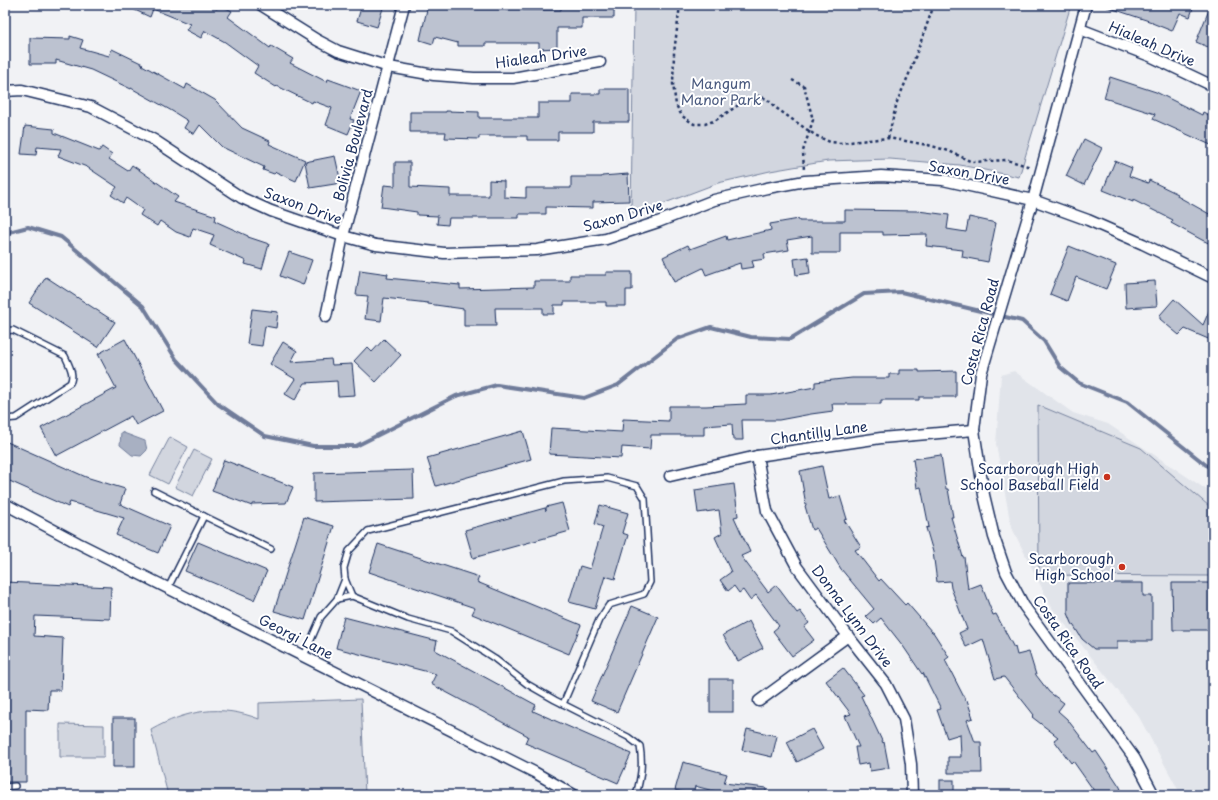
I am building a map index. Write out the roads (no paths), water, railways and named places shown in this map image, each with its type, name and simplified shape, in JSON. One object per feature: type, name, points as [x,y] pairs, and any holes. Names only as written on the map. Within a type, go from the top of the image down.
[{"type":"street","name":"Hialeah Drive","points":[[261,5],[317,40],[338,51],[388,67],[434,75],[474,78],[513,78],[600,62]]},
{"type":"street","name":"Bolivia Boulevard","points":[[326,317],[343,236],[404,5]]},
{"type":"street","name":"Costa Rica Road","points":[[1086,5],[1033,200],[1006,286],[981,374],[974,430],[984,495],[994,537],[1006,572],[1024,606],[1135,759],[1154,795]]},
{"type":"street","name":"Hialeah Drive","points":[[1080,29],[1150,56],[1213,86]]},
{"type":"street","name":"Saxon Drive","points":[[5,91],[22,90],[91,107],[154,140],[242,198],[270,211],[343,236],[376,245],[444,253],[537,250],[606,239],[658,222],[714,200],[767,188],[805,181],[881,176],[943,180],[1033,200],[1088,220],[1143,244],[1213,278]]},
{"type":"street","name":"Chantilly Lane","points":[[670,476],[757,456],[881,438],[974,430]]},
{"type":"street","name":"Donna Lynn Drive","points":[[757,456],[767,511],[797,567],[886,684],[904,719],[911,764],[912,795]]},
{"type":"street","name":"Georgi Lane","points":[[5,504],[78,543],[534,772],[574,795]]},
{"type":"street","points":[[759,701],[848,636]]},
{"type":"lane","points":[[5,331],[13,330],[65,356],[73,375],[70,384],[16,418],[5,419]]},
{"type":"lane","points":[[352,596],[345,579],[344,568],[349,551],[368,531],[564,481],[607,478],[637,486],[645,499],[650,582],[644,594],[610,605],[599,620],[563,704]]},
{"type":"lane","points":[[154,491],[271,550]]},
{"type":"lane","points":[[168,588],[204,516]]},
{"type":"lane","points":[[304,656],[321,617],[337,599],[345,579]]},
{"type":"lane","points":[[337,599],[352,596],[408,619],[451,631],[495,658],[527,684],[628,737],[640,746],[642,758],[642,772],[636,795]]},
{"type":"lane","points":[[5,787],[15,786]]},
{"type":"water","points":[[121,432],[145,441],[147,450],[141,456],[132,455],[120,445]]},
{"type":"waterway","points":[[5,233],[28,227],[61,237],[143,306],[176,359],[218,404],[265,436],[313,446],[356,446],[456,396],[497,385],[584,398],[618,385],[677,339],[711,327],[751,337],[790,339],[864,294],[901,292],[1022,321],[1044,341],[1060,367],[1079,383],[1127,402],[1206,465],[1213,468]]},
{"type":"place","name":"Scarborough High School Baseball Field","points":[[1107,477]]},
{"type":"place","name":"Scarborough High School","points":[[1122,567]]},
{"type":"park label","name":"Mangum Manor Park","points":[[721,92]]}]
